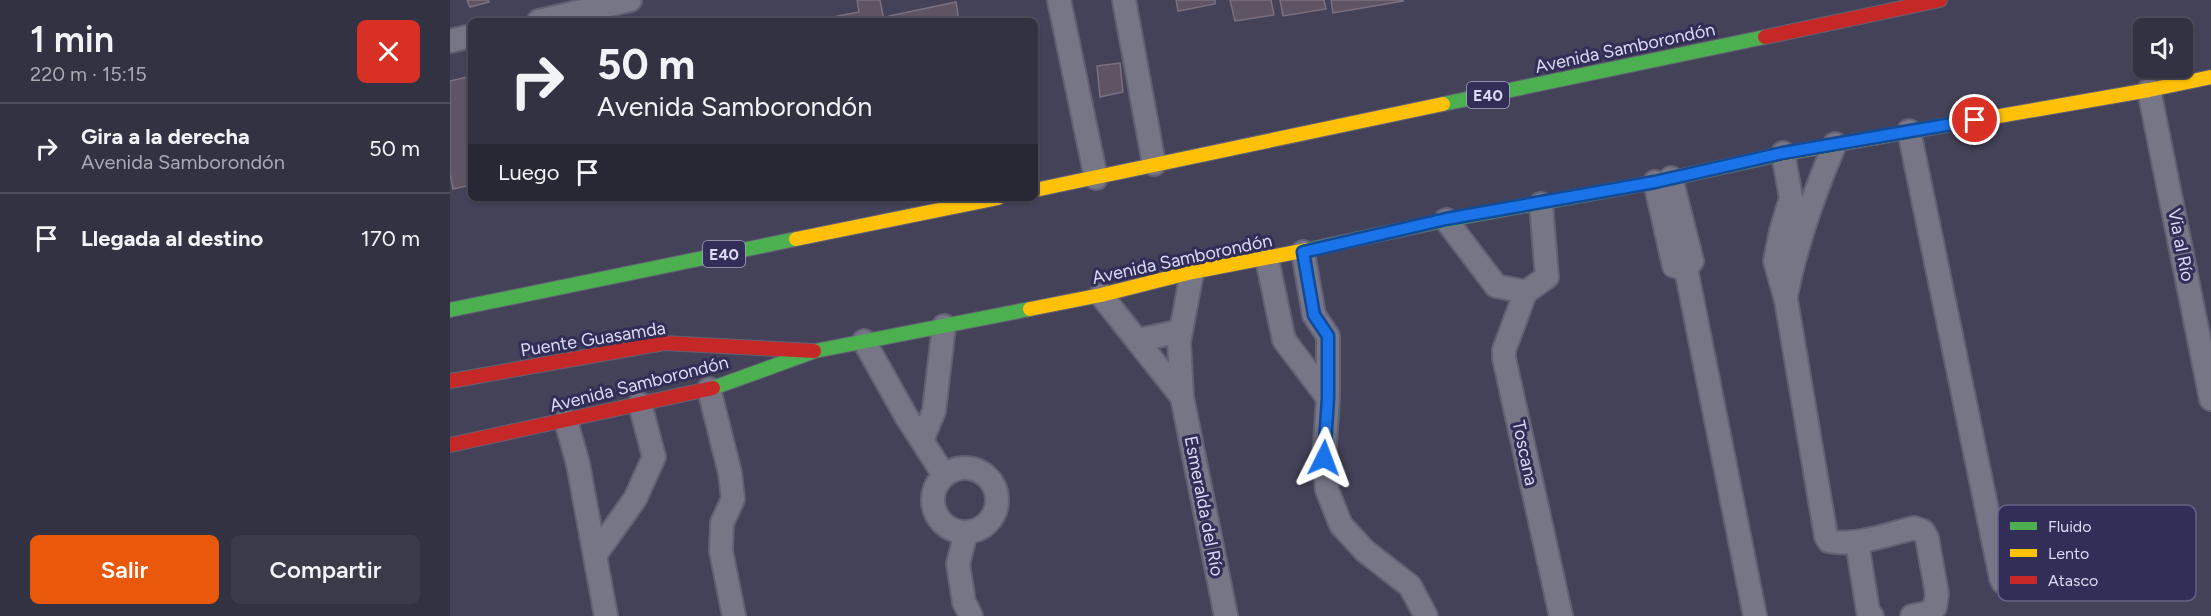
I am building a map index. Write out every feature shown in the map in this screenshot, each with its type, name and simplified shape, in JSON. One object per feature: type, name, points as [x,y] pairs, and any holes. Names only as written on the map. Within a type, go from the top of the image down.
[{"type":"main road","name":"Avenida Samborondón","points":[[1038,189],[1940,0]]},
{"type":"main road","name":"Avenida Samborondón","points":[[450,445],[709,388],[815,351],[864,340],[1101,295],[1192,272],[1303,252],[1446,219],[1540,204],[1663,180],[1783,153],[2149,90],[2211,77]]},
{"type":"main road","name":"E40","points":[[450,310],[983,201]]},
{"type":"main road","name":"Puente Guasamda","points":[[450,381],[664,343],[815,351]]},
{"type":"street","points":[[552,18],[630,0]]},
{"type":"street","points":[[1059,0],[1096,178]]},
{"type":"street","points":[[1124,0],[1154,164]]},
{"type":"street","points":[[450,41],[468,37]]},
{"type":"street","name":"Via al Río","points":[[2149,90],[2211,399]]},
{"type":"street","points":[[1910,131],[1993,533]]},
{"type":"street","points":[[1786,300],[1793,261],[1811,199],[1835,144]]},
{"type":"street","points":[[1783,153],[1791,198],[1780,231],[1775,261],[1786,300],[1826,536],[1829,541],[1857,542],[1914,528],[1923,531],[1927,538],[1937,594],[1935,607],[1927,613],[1912,616]]},
{"type":"street","points":[[1663,180],[1674,266],[1686,269],[1755,616]]},
{"type":"street","name":"Toscana","points":[[1540,204],[1547,277],[1526,291],[1504,350],[1504,358],[1561,616]]},
{"type":"street","points":[[1446,219],[1496,286],[1526,291]]},
{"type":"street","points":[[1303,252],[1314,311],[1328,336],[1328,398],[1324,458],[1327,490],[1341,525],[1365,551],[1410,586],[1425,616]]},
{"type":"street","points":[[1268,259],[1284,340],[1328,398]]},
{"type":"street","name":"Esmeralda del Río","points":[[1192,272],[1179,342],[1182,397],[1226,616]]},
{"type":"street","name":"Esmeralda del Río","points":[[1101,295],[1182,397]]},
{"type":"street","points":[[1280,317],[1314,311]]},
{"type":"street","points":[[922,440],[934,411],[944,326]]},
{"type":"street","points":[[1138,340],[1181,331]]},
{"type":"street","points":[[864,340],[906,416],[944,475]]},
{"type":"street","points":[[709,388],[730,473],[733,499],[723,523],[721,551],[734,616]]},
{"type":"street","points":[[896,396],[936,390]]},
{"type":"street","points":[[595,555],[635,499],[654,457],[640,404]]},
{"type":"street","points":[[567,421],[578,464],[606,616]]},
{"type":"street","points":[[963,467],[982,472],[995,488],[996,508],[986,525],[966,532],[947,527],[934,512],[933,492],[944,475],[963,467]]},
{"type":"street","points":[[966,532],[958,564],[964,602],[971,616]]},
{"type":"street","points":[[1857,542],[1868,611],[1872,616]]},
{"type":"building","points":[[467,0],[488,0],[489,2],[470,7]]},
{"type":"building","points":[[857,0],[880,0],[883,18],[828,18],[859,12]]},
{"type":"building","points":[[1176,0],[1215,0],[1215,4],[1178,11]]},
{"type":"building","points":[[1230,0],[1271,0],[1274,15],[1235,21]]},
{"type":"building","points":[[1280,0],[1324,0],[1326,9],[1283,16]]},
{"type":"building","points":[[1331,0],[1403,0],[1403,1],[1333,13]]},
{"type":"building","points":[[956,2],[959,18],[889,18],[889,16]]},
{"type":"building","points":[[1120,63],[1123,92],[1100,97],[1097,66]]},
{"type":"building","points":[[468,77],[468,186],[453,189],[450,173],[450,81]]},
{"type":"traffic: fast","points":[[1443,104],[1765,37]]},
{"type":"traffic: fast","points":[[1307,250],[1446,220],[1655,182],[1781,154]]},
{"type":"traffic: fast","points":[[450,310],[796,239]]},
{"type":"traffic: fast","points":[[713,388],[815,351],[1030,309]]},
{"type":"traffic: slow","points":[[1781,154],[2149,90],[2211,77]]},
{"type":"traffic: slow","points":[[1038,189],[1443,104]]},
{"type":"traffic: slow","points":[[796,239],[983,201]]},
{"type":"traffic: slow","points":[[1030,309],[1101,295],[1192,272],[1307,250]]},
{"type":"traffic: jam","points":[[1765,37],[1940,0]]},
{"type":"traffic: jam","points":[[450,381],[664,343],[814,351]]},
{"type":"traffic: jam","points":[[450,445],[713,388]]},
{"type":"route","points":[[1324,458],[1328,398],[1328,336],[1314,315],[1303,252],[1446,219],[1655,182],[1783,153],[1975,120]]}]
